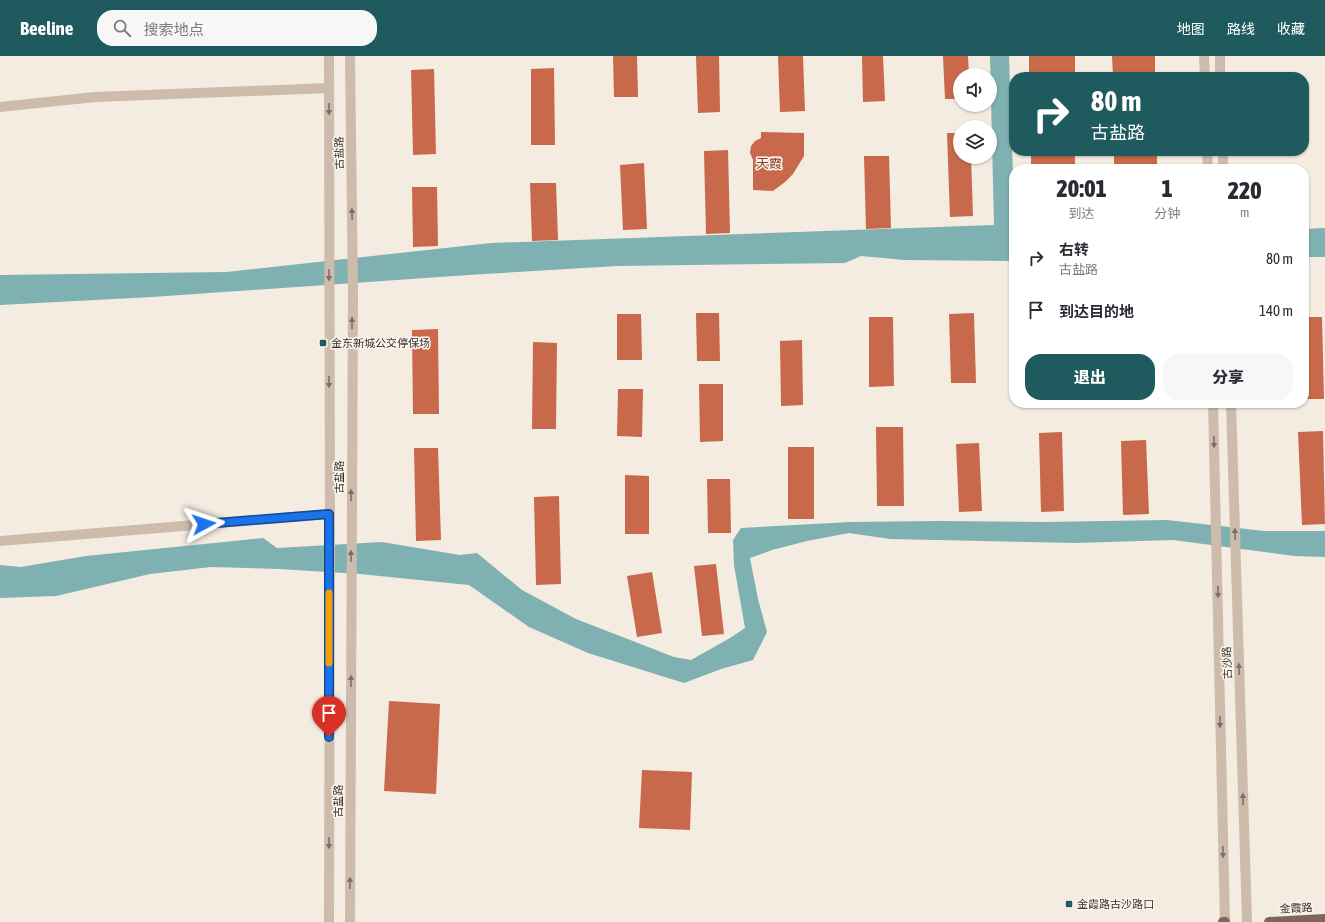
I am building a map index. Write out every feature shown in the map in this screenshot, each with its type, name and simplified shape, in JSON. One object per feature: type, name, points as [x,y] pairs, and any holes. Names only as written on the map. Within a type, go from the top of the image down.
[{"type":"main road","name":"金霞路","points":[[1269,922],[1325,919]]},
{"type":"street","name":"古盐路","points":[[329,56],[329,922]]},
{"type":"street","name":"古盐路","points":[[350,56],[353,295],[350,922]]},
{"type":"street","points":[[1204,56],[1205,72]]},
{"type":"street","points":[[1220,56],[1220,72]]},
{"type":"street","points":[[0,107],[94,97],[329,88]]},
{"type":"street","name":"古沙路","points":[[1213,408],[1224,922]]},
{"type":"street","name":"古沙路","points":[[1230,408],[1247,922]]},
{"type":"street","points":[[0,541],[329,514]]},
{"type":"water","points":[[990,56],[1009,56],[1009,156],[1012,156],[1013,164],[1009,164],[1009,261],[904,260],[861,256],[845,263],[617,266],[152,297],[0,305],[0,275],[226,272],[491,243],[994,225],[993,164],[997,164],[997,120],[992,120],[991,112],[997,112],[997,68],[990,68]]},
{"type":"water","points":[[1325,228],[1325,257],[1309,257],[1309,229]]},
{"type":"water","points":[[1167,520],[1264,531],[1325,531],[1325,557],[1294,556],[1173,540],[1075,543],[890,539],[849,533],[807,541],[772,550],[750,558],[758,599],[767,632],[753,660],[721,669],[684,683],[588,653],[529,627],[469,585],[360,574],[211,567],[150,574],[56,596],[0,598],[0,565],[21,567],[86,556],[263,538],[277,548],[382,542],[460,555],[477,553],[522,590],[576,619],[674,657],[691,660],[745,628],[734,565],[733,540],[741,528],[851,522],[1044,522]]},
{"type":"building","points":[[613,56],[637,56],[638,97],[614,97]]},
{"type":"building","points":[[696,56],[719,56],[720,112],[698,113]]},
{"type":"building","points":[[778,56],[803,56],[805,111],[780,112]]},
{"type":"building","points":[[862,56],[883,56],[885,101],[863,102]]},
{"type":"building","points":[[943,56],[968,56],[969,68],[953,68],[953,99],[945,99]]},
{"type":"building","points":[[1029,56],[1075,56],[1075,72],[1029,72]]},
{"type":"building","points":[[1112,56],[1155,56],[1155,72],[1113,72]]},
{"type":"building","points":[[554,68],[555,145],[531,145],[531,69]]},
{"type":"building","points":[[434,69],[436,154],[413,155],[411,70]]},
{"type":"building","points":[[761,132],[804,133],[804,156],[793,174],[773,191],[753,190],[753,160],[750,153],[751,146],[755,141],[761,138]]},
{"type":"building","points":[[947,133],[953,133],[953,164],[971,164],[973,216],[950,217]]},
{"type":"building","points":[[728,150],[730,233],[706,234],[704,151]]},
{"type":"building","points":[[864,156],[889,156],[891,228],[866,229]]},
{"type":"building","points":[[1031,156],[1075,156],[1075,164],[1031,164]]},
{"type":"building","points":[[1114,156],[1157,156],[1157,164],[1114,164]]},
{"type":"building","points":[[644,163],[647,229],[623,230],[620,165]]},
{"type":"building","points":[[530,183],[556,183],[558,240],[532,241]]},
{"type":"building","points":[[412,187],[437,187],[438,246],[413,247]]},
{"type":"building","points":[[696,313],[719,313],[720,361],[697,361]]},
{"type":"building","points":[[974,313],[976,383],[951,383],[949,314]]},
{"type":"building","points":[[617,314],[641,314],[642,360],[617,360]]},
{"type":"building","points":[[869,317],[893,317],[894,386],[869,387]]},
{"type":"building","points":[[1309,317],[1322,317],[1324,399],[1309,399]]},
{"type":"building","points":[[438,329],[439,414],[413,414],[412,330]]},
{"type":"building","points":[[802,340],[803,405],[781,406],[780,341]]},
{"type":"building","points":[[533,342],[557,343],[556,429],[532,429]]},
{"type":"building","points":[[699,384],[723,384],[723,441],[700,442]]},
{"type":"building","points":[[618,389],[643,389],[642,437],[617,436]]},
{"type":"building","points":[[876,427],[903,427],[904,506],[877,506]]},
{"type":"building","points":[[1323,431],[1325,524],[1302,525],[1298,432]]},
{"type":"building","points":[[1062,432],[1064,511],[1041,512],[1039,433]]},
{"type":"building","points":[[1146,440],[1149,514],[1123,515],[1121,441]]},
{"type":"building","points":[[979,443],[982,511],[959,512],[956,444]]},
{"type":"building","points":[[788,447],[814,447],[814,519],[788,519]]},
{"type":"building","points":[[414,448],[438,448],[441,540],[416,541]]},
{"type":"building","points":[[625,475],[649,476],[649,534],[625,534]]},
{"type":"building","points":[[707,479],[730,479],[731,533],[708,533]]},
{"type":"building","points":[[559,496],[561,584],[536,585],[534,497]]},
{"type":"building","points":[[716,564],[724,634],[702,636],[694,566]]},
{"type":"building","points":[[652,572],[662,633],[637,637],[627,576]]},
{"type":"building","points":[[389,701],[440,704],[436,794],[384,791]]},
{"type":"building","points":[[642,770],[692,772],[690,830],[639,828]]},
{"type":"slow traffic","points":[[329,593],[329,663]]},
{"type":"place","name":"金东新城公交停保场","points":[[323,343]]},
{"type":"place","name":"金霞路古沙路口","points":[[1069,904]]},
{"type":"district","name":"天霞","points":[[769,163]]},
{"type":"route","points":[[204,524],[329,514],[329,737]]}]
